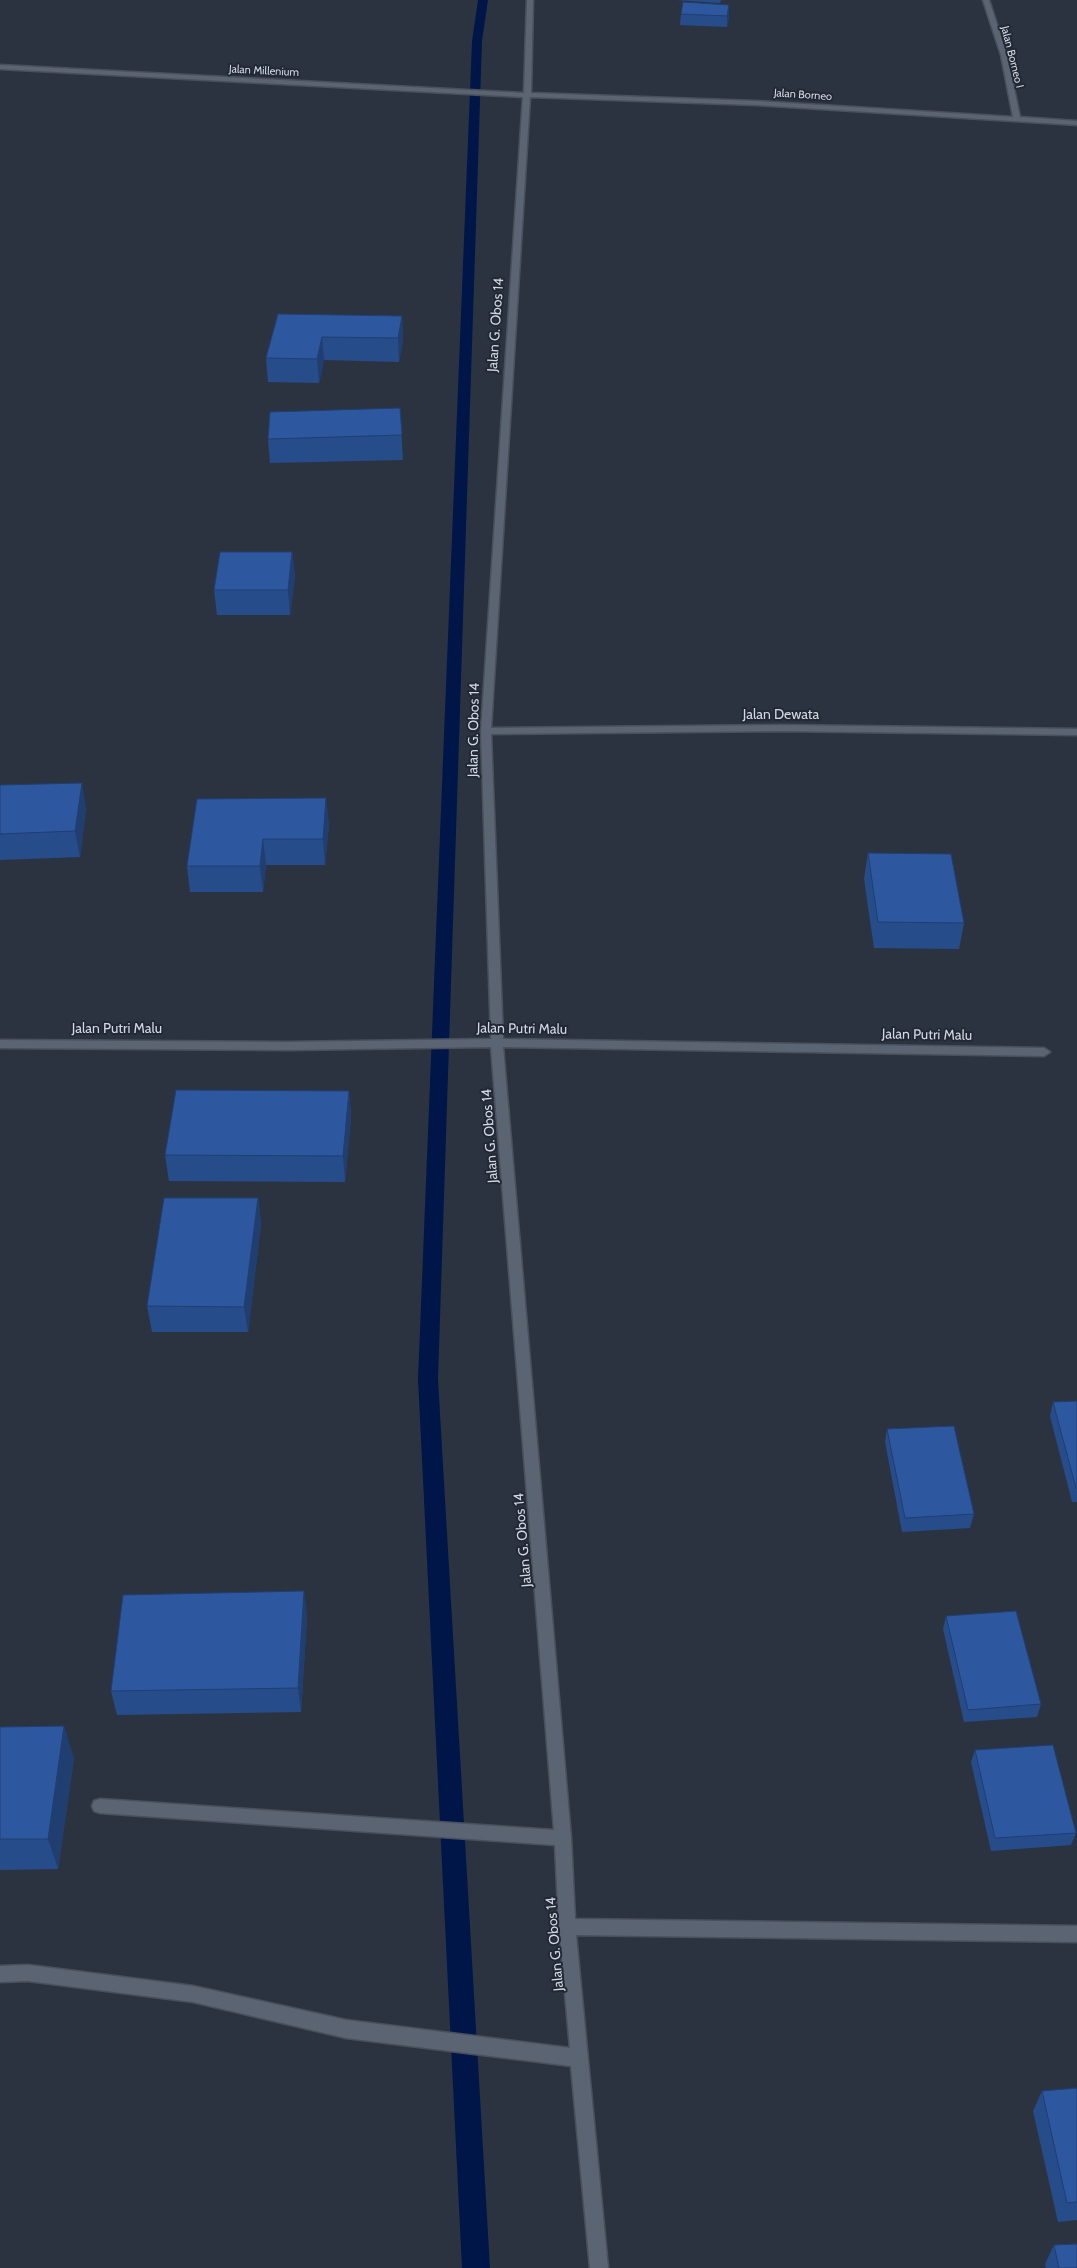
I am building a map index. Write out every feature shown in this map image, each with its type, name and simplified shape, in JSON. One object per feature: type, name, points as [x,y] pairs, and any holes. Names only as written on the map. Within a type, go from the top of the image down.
[{"type":"street","name":"Jalan G. Obos 14","points":[[530,0],[527,95],[486,731],[498,1043],[563,1838],[567,1927],[599,2268]]},
{"type":"street","name":"Jalan Borneo I","points":[[986,0],[1004,55],[1016,120]]},
{"type":"street","name":"Jalan Millenium","points":[[0,67],[527,95]]},
{"type":"street","name":"Jalan Borneo","points":[[527,95],[756,103],[1077,123]]},
{"type":"street","name":"Jalan Dewata","points":[[486,731],[781,728],[1077,732]]},
{"type":"street","name":"Jalan Putri Malu","points":[[0,1044],[278,1046],[498,1043],[1044,1052]]},
{"type":"street","points":[[100,1806],[563,1838]]},
{"type":"street","points":[[567,1927],[1077,1934]]},
{"type":"street","points":[[0,1974],[28,1973],[193,1994],[346,2029],[580,2058]]},
{"type":"building","points":[[683,2],[729,5],[727,16],[681,14]]},
{"type":"building","points":[[278,314],[402,316],[398,338],[322,337],[317,359],[266,358]]},
{"type":"building","points":[[400,408],[402,435],[268,439],[270,412]]},
{"type":"building","points":[[220,552],[292,552],[288,590],[214,590]]},
{"type":"building","points":[[82,783],[75,831],[0,834],[0,785]]},
{"type":"building","points":[[326,798],[323,839],[263,839],[260,866],[187,866],[197,799]]},
{"type":"building","points":[[868,853],[951,854],[964,923],[878,922]]},
{"type":"building","points":[[176,1090],[349,1091],[343,1156],[165,1155]]},
{"type":"building","points":[[164,1198],[258,1198],[244,1307],[147,1306]]},
{"type":"building","points":[[1077,1401],[1077,1488],[1076,1488],[1053,1402]]},
{"type":"building","points":[[954,1426],[974,1514],[905,1518],[887,1429]]},
{"type":"building","points":[[304,1591],[298,1688],[111,1691],[123,1595]]},
{"type":"building","points":[[1016,1611],[1041,1704],[968,1710],[946,1616]]},
{"type":"building","points":[[64,1726],[48,1839],[0,1839],[0,1727]]},
{"type":"building","points":[[1053,1745],[1076,1833],[995,1838],[975,1750]]},
{"type":"building","points":[[1077,2088],[1077,2202],[1067,2203],[1042,2091]]},
{"type":"building","points":[[1077,2244],[1077,2268],[1059,2268],[1054,2245]]},
{"type":"waterway","points":[[476,2268],[428,1379],[477,41],[483,0]]}]
